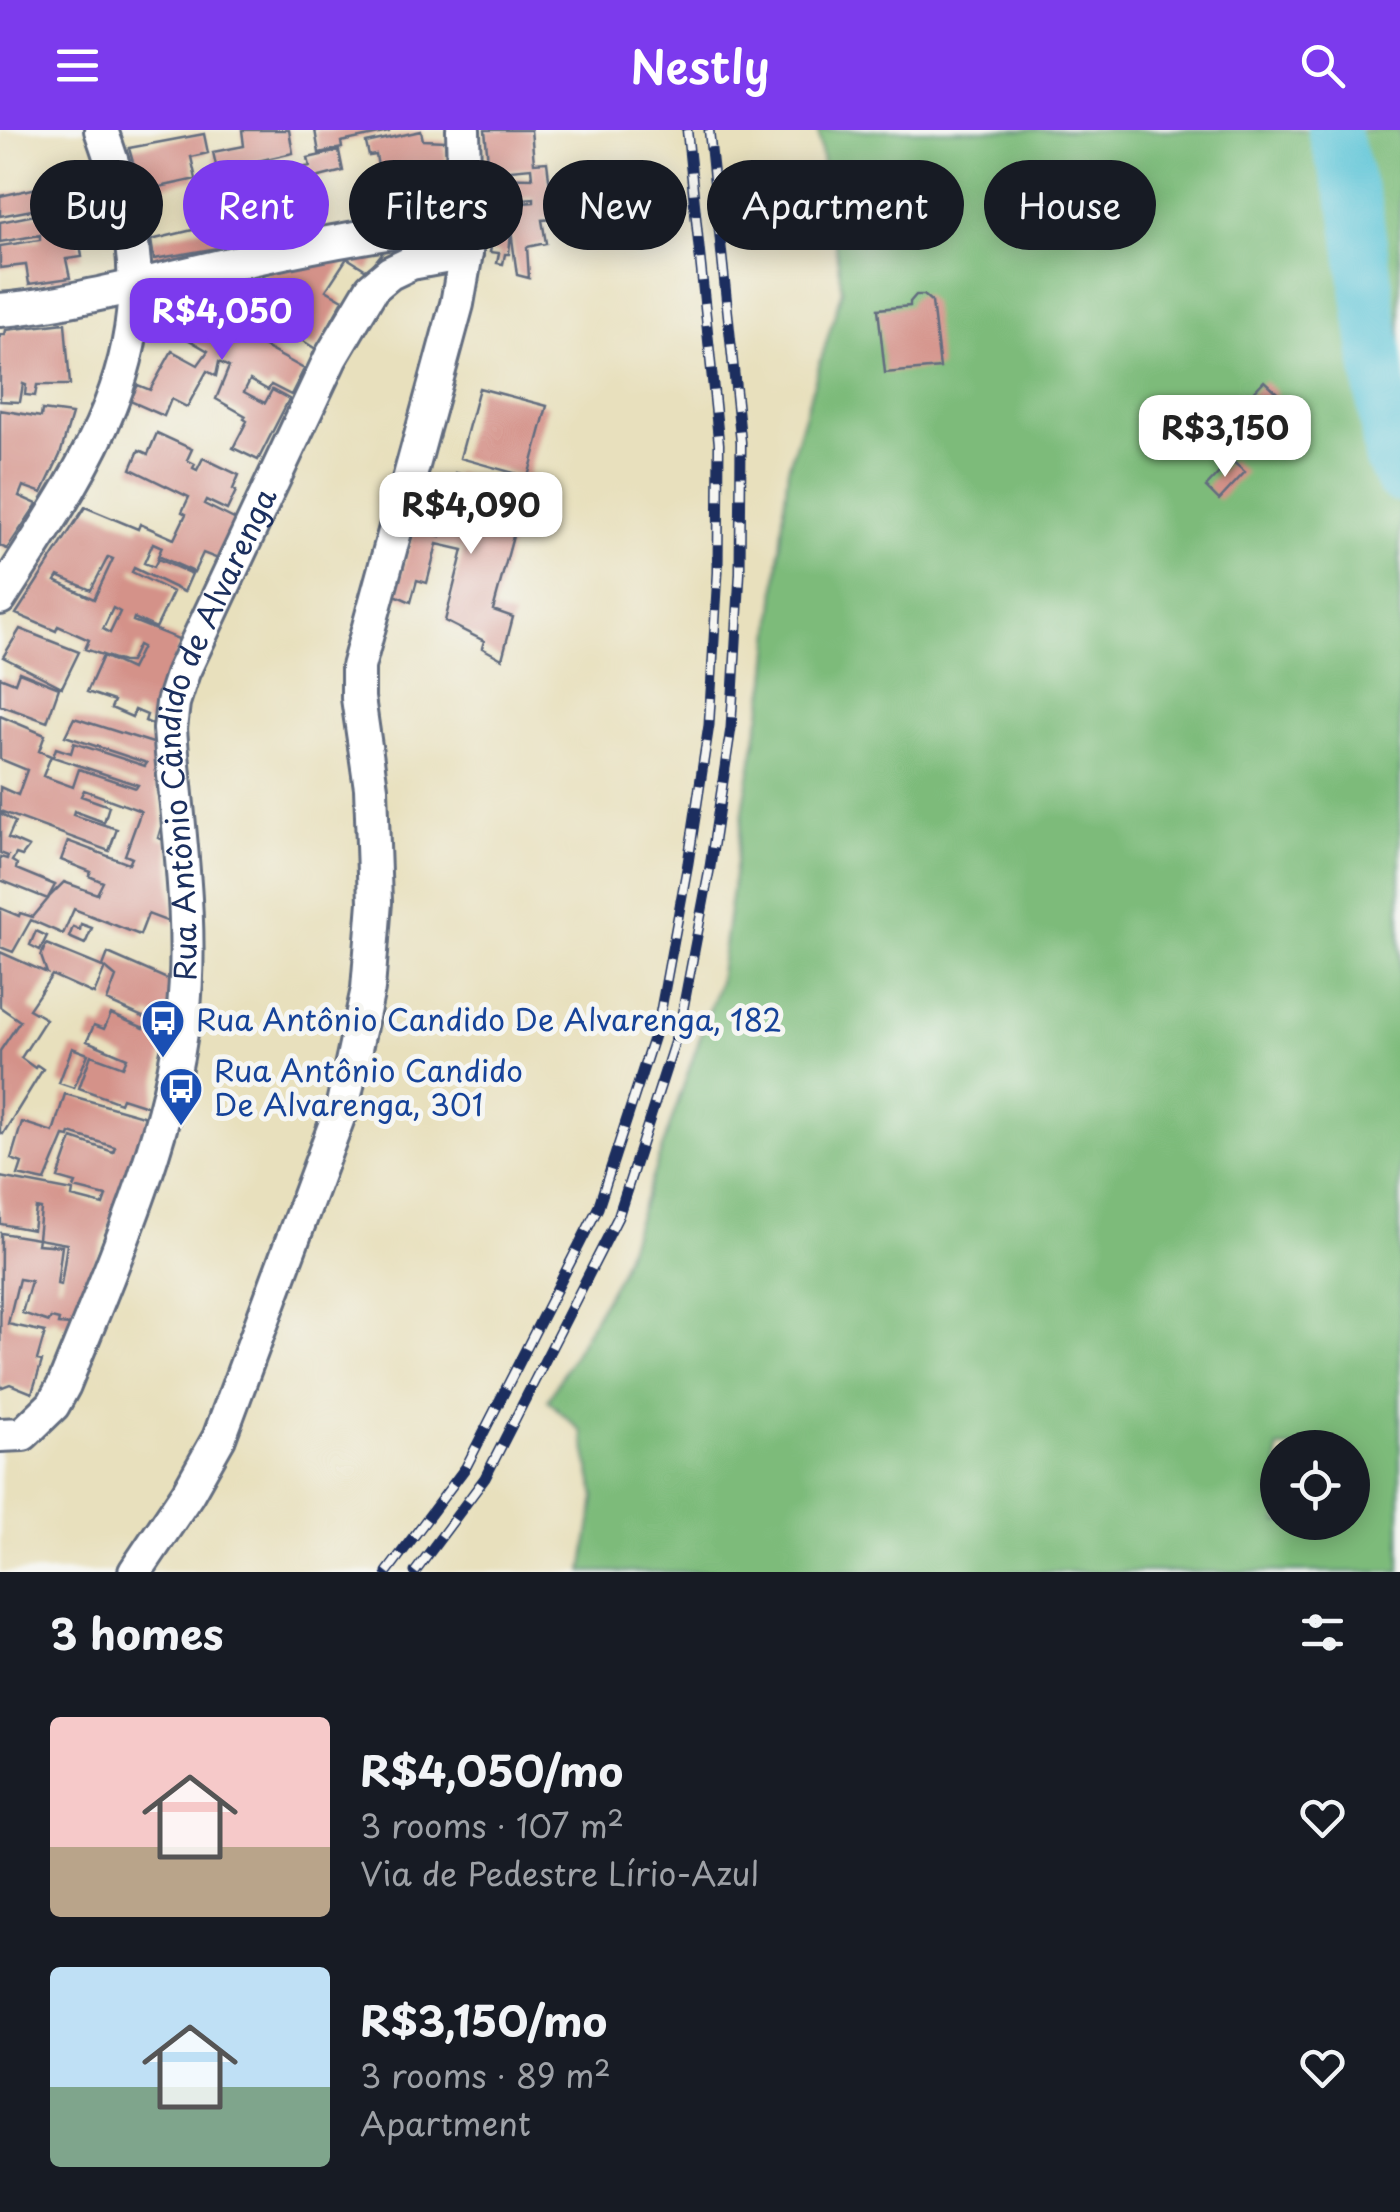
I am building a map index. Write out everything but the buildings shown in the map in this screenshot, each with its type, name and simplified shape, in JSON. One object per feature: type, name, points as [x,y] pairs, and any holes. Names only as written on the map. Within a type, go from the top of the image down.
[{"type":"street","points":[[0,598],[87,461],[114,404],[133,317],[130,227],[101,130]]},
{"type":"street","points":[[463,130],[464,160]]},
{"type":"street","points":[[0,310],[55,305],[267,255],[349,240]]},
{"type":"street","name":"Rua Antônio Cândido de Alvarenga","points":[[0,1435],[22,1434],[53,1405],[64,1385],[167,1101],[184,1014],[186,964],[170,729],[183,672],[314,391],[372,288],[390,273],[440,250]]},
{"type":"street","points":[[135,1572],[196,1481],[219,1438],[347,1088],[368,989],[376,866],[358,667],[458,304],[465,250]]},
{"type":"green space","points":[[818,130],[1400,130],[1400,1572],[583,1572],[595,1497],[582,1432],[548,1400],[619,1274],[719,982],[745,798],[767,680],[788,469],[842,290],[836,250],[964,250],[964,160],[822,160]]},
{"type":"waterway","points":[[1333,130],[1356,207],[1390,456],[1400,477]]},
{"type":"railway","points":[[387,1572],[466,1467],[598,1208],[659,1020],[709,725],[718,572],[719,444],[687,130]]},
{"type":"railway","points":[[415,1572],[485,1478],[618,1217],[680,1025],[731,728],[740,573],[741,442],[709,130]]},
{"type":"place","name":"Rua Antônio Candido De Alvarenga, 182","points":[[163,1059]]},
{"type":"place","name":"Rua Antônio Candido De Alvarenga, 301","points":[[181,1127]]}]
